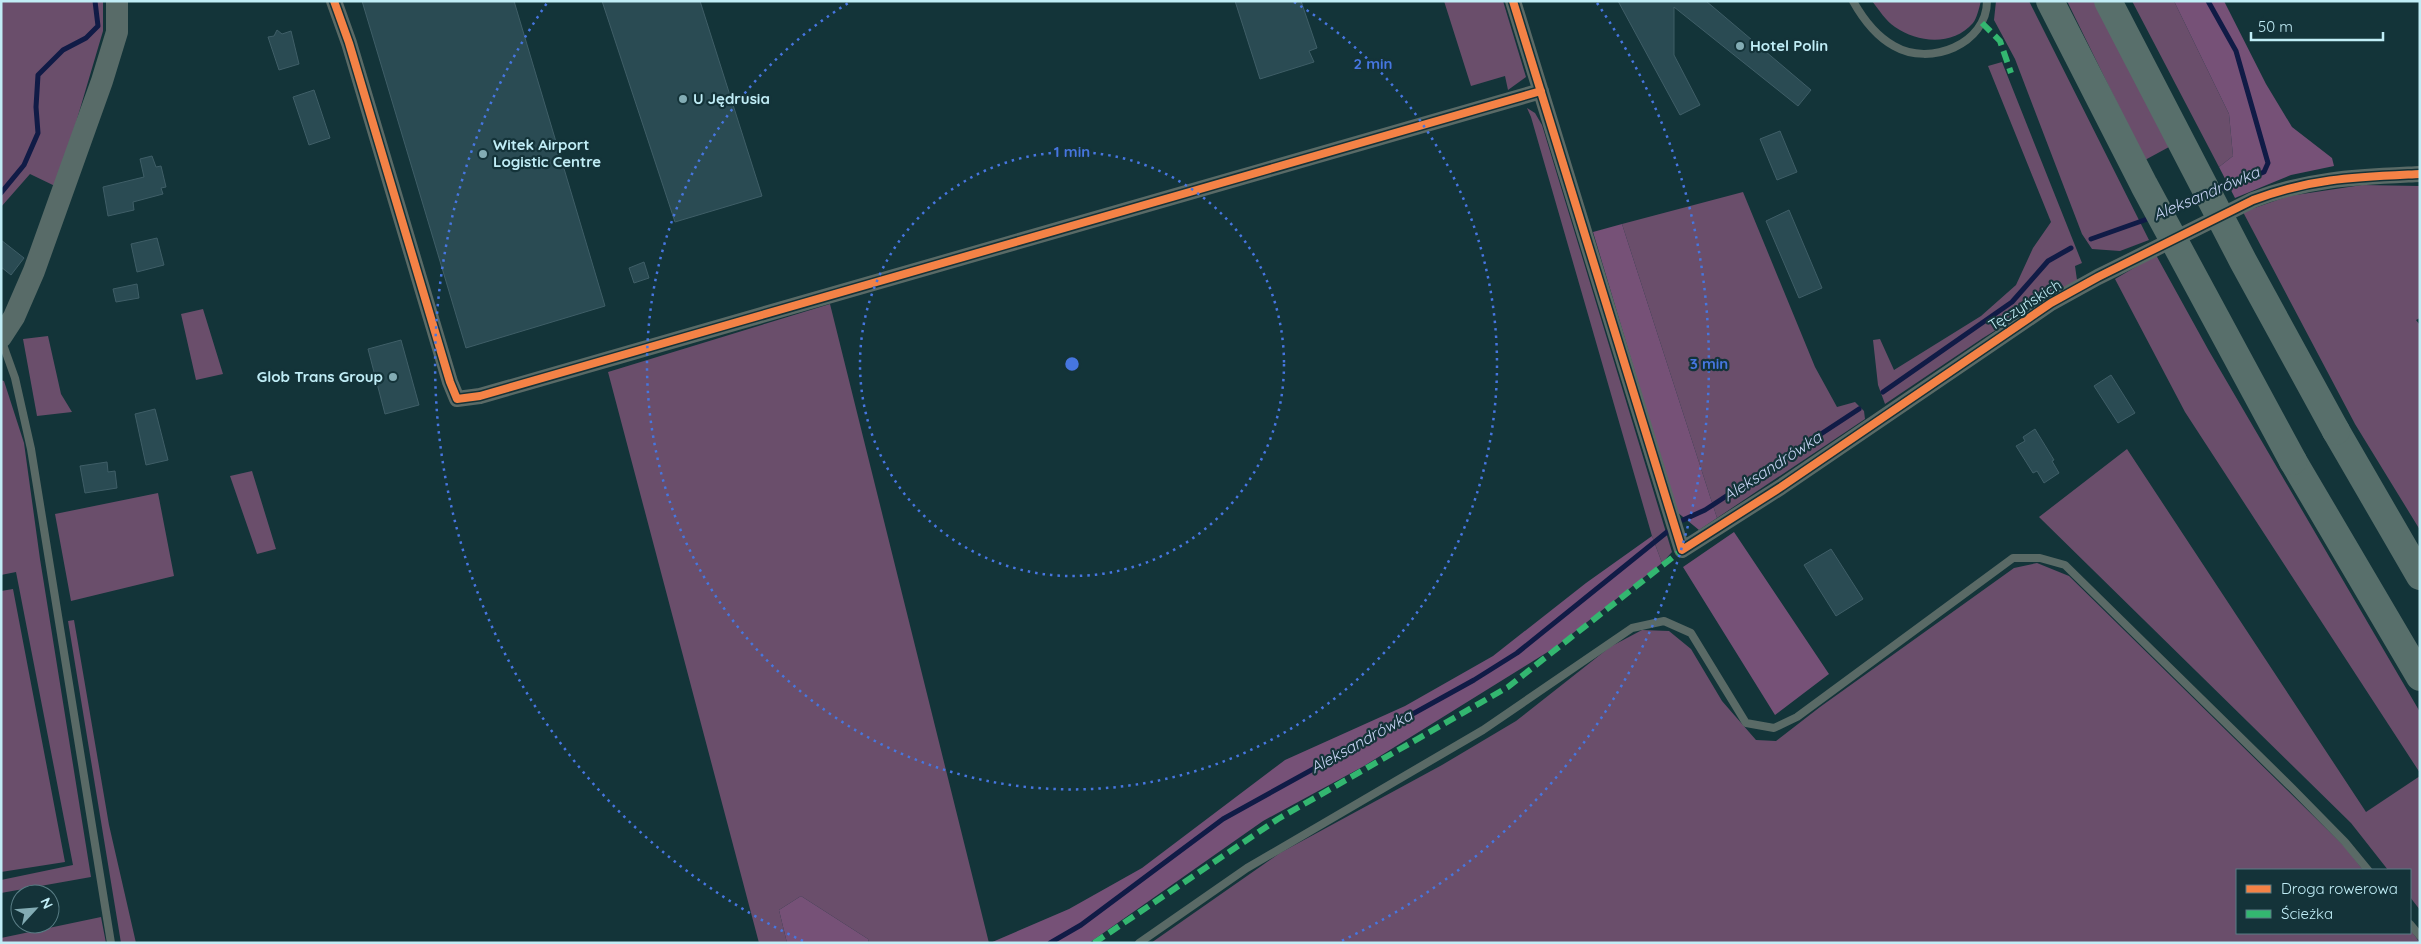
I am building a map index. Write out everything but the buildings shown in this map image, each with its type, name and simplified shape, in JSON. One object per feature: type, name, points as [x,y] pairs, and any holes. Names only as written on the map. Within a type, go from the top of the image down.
[{"type":"highway","points":[[2050,1],[2144,186],[2293,461],[2420,677]]},
{"type":"highway","points":[[2108,1],[2243,261],[2336,431],[2420,576]]},
{"type":"street","points":[[1,338],[14,317],[34,271],[102,81],[118,32],[117,1]]},
{"type":"street","points":[[334,1],[349,43],[450,382],[457,399],[480,396],[724,327],[1541,92],[1513,1]]},
{"type":"street","name":"Tęczyńskich","points":[[1541,92],[1682,550],[1789,482],[2051,303],[2098,276],[2253,200],[2278,190],[2311,182],[2420,174]]},
{"type":"lane","points":[[1853,1],[1874,30],[1895,47],[1916,53],[1938,54],[1962,43],[1977,32],[1987,14],[1987,1]]},
{"type":"lane","points":[[1,338],[15,378],[32,449],[111,943]]},
{"type":"lane","points":[[1139,943],[1247,868],[1483,730],[1632,628],[1664,621],[1690,633],[1746,722],[1774,728],[1798,717],[2013,558],[2040,558],[2065,565],[2292,788],[2345,842],[2367,869]]},
{"type":"lane","points":[[2411,925],[2420,936]]},
{"type":"shaded area","points":[[1,1],[103,1],[103,31],[57,187],[30,174],[1,207]]},
{"type":"shaded area","points":[[1444,1],[1503,1],[1526,77],[1508,90],[1505,76],[1471,86]]},
{"type":"shaded area","points":[[1872,1],[1981,1],[1973,23],[1965,30],[1956,36],[1935,40],[1914,36],[1895,27]]},
{"type":"shaded area","points":[[1996,1],[2029,1],[2149,240],[2120,251],[2092,249],[2082,234],[2015,59],[1994,20]]},
{"type":"shaded area","points":[[2067,1],[2097,1],[2169,147],[2145,160]]},
{"type":"shaded area","points":[[2132,1],[2174,1],[2229,114],[2233,156],[2219,167]]},
{"type":"shaded area","points":[[2174,1],[2224,1],[2266,84],[2292,127],[2332,158],[2334,166],[2291,175],[2235,198],[2219,167],[2233,156],[2229,114]]},
{"type":"shaded area","points":[[2002,62],[2082,263],[2075,266],[2077,280],[1983,338],[1885,404],[1878,385],[1873,340],[1880,339],[1894,370],[1981,316],[2016,285],[2033,248],[2051,222],[1988,66]]},
{"type":"shaded area","points":[[1527,108],[1535,113],[1542,125],[1672,552],[1662,563],[1652,536]]},
{"type":"shaded area","points":[[2362,185],[2420,186],[2420,318],[2416,320],[2420,325],[2420,530],[2355,424],[2243,212],[2289,196]]},
{"type":"shaded area","points":[[1743,192],[1815,367],[1837,407],[1855,402],[1864,411],[1865,419],[1717,518],[1622,224]]},
{"type":"shaded area","points":[[1622,224],[1717,518],[1699,530],[1677,512],[1593,232]]},
{"type":"shaded area","points":[[2156,255],[2209,351],[2420,712],[2420,773],[2185,412],[2115,279]]},
{"type":"shaded area","points":[[830,304],[989,943],[869,943],[868,939],[801,896],[779,910],[787,943],[759,943],[608,372]]},
{"type":"shaded area","points":[[203,309],[223,374],[196,380],[181,314]]},
{"type":"shaded area","points":[[48,336],[61,394],[72,412],[37,416],[23,339]]},
{"type":"shaded area","points":[[1,380],[4,381],[24,443],[40,559],[91,877],[52,884],[10,884],[10,891],[1,893],[1,880],[73,865],[16,572],[1,575]]},
{"type":"shaded area","points":[[2127,449],[2366,812],[2420,776],[2420,910],[2411,898],[2411,869],[2387,869],[2351,823],[2039,517]]},
{"type":"shaded area","points":[[252,471],[276,549],[257,554],[230,476]]},
{"type":"shaded area","points":[[158,493],[174,576],[71,601],[55,514]]},
{"type":"shaded area","points":[[1734,532],[1829,674],[1775,715],[1683,567]]},
{"type":"shaded area","points":[[1652,536],[1662,563],[1554,648],[1364,766],[1263,821],[1089,943],[990,943],[1069,909],[1142,868],[1285,760],[1405,706],[1493,656],[1586,583]]},
{"type":"shaded area","points":[[2037,563],[2069,576],[2346,848],[2362,869],[2236,869],[2236,934],[2411,934],[2411,930],[2420,943],[1151,943],[1280,853],[1442,765],[1516,721],[1610,647],[1642,630],[1669,631],[1691,649],[1722,701],[1756,740],[1776,741],[1820,707],[2014,568]]},
{"type":"shaded area","points":[[13,589],[65,862],[1,872],[1,591]]},
{"type":"shaded area","points":[[74,620],[109,825],[136,943],[121,943],[68,621]]},
{"type":"shaded area","points":[[801,896],[868,939],[869,943],[787,943],[779,910]]},
{"type":"shaded area","points":[[101,917],[106,943],[1,943],[1,938],[20,934],[60,934],[60,926]]},
{"type":"waterway","points":[[1,193],[24,165],[38,133],[36,107],[38,75],[63,50],[86,38],[98,26],[95,1]]},
{"type":"waterway","name":"Aleksandrówka","points":[[2208,1],[2236,51],[2268,163],[2264,172],[2217,191]]},
{"type":"waterway","name":"Aleksandrówka","points":[[2168,211],[2202,197]]},
{"type":"waterway","name":"Aleksandrówka","points":[[2091,239],[2153,217]]},
{"type":"waterway","name":"Aleksandrówka","points":[[1883,392],[2012,302],[2048,261],[2071,248]]},
{"type":"waterway","name":"Aleksandrówka","points":[[1683,520],[1705,510],[1859,409]]},
{"type":"waterway","name":"Aleksandrówka","points":[[1050,943],[1081,925],[1223,819],[1474,680],[1517,653],[1667,532]]},
{"type":"marked path","points":[[1982,23],[2000,41],[2011,73]]},
{"type":"marked path","points":[[1094,943],[1278,819],[1508,687],[1682,550]]},
{"type":"cycle path","points":[[334,1],[349,43],[450,382],[457,399],[480,396],[1541,91]]},
{"type":"cycle path","points":[[1513,1],[1682,550],[1781,487],[2051,303],[2098,277],[2253,200],[2274,193],[2335,180],[2420,174]]},
{"type":"place","name":"Hotel Polin","points":[[1740,46]]},
{"type":"place","name":"U Jędrusia","points":[[683,99]]},
{"type":"place","name":"Witek Airport Logistic Centre","points":[[483,154]]},
{"type":"place","name":"Glob Trans Group","points":[[393,377]]}]
